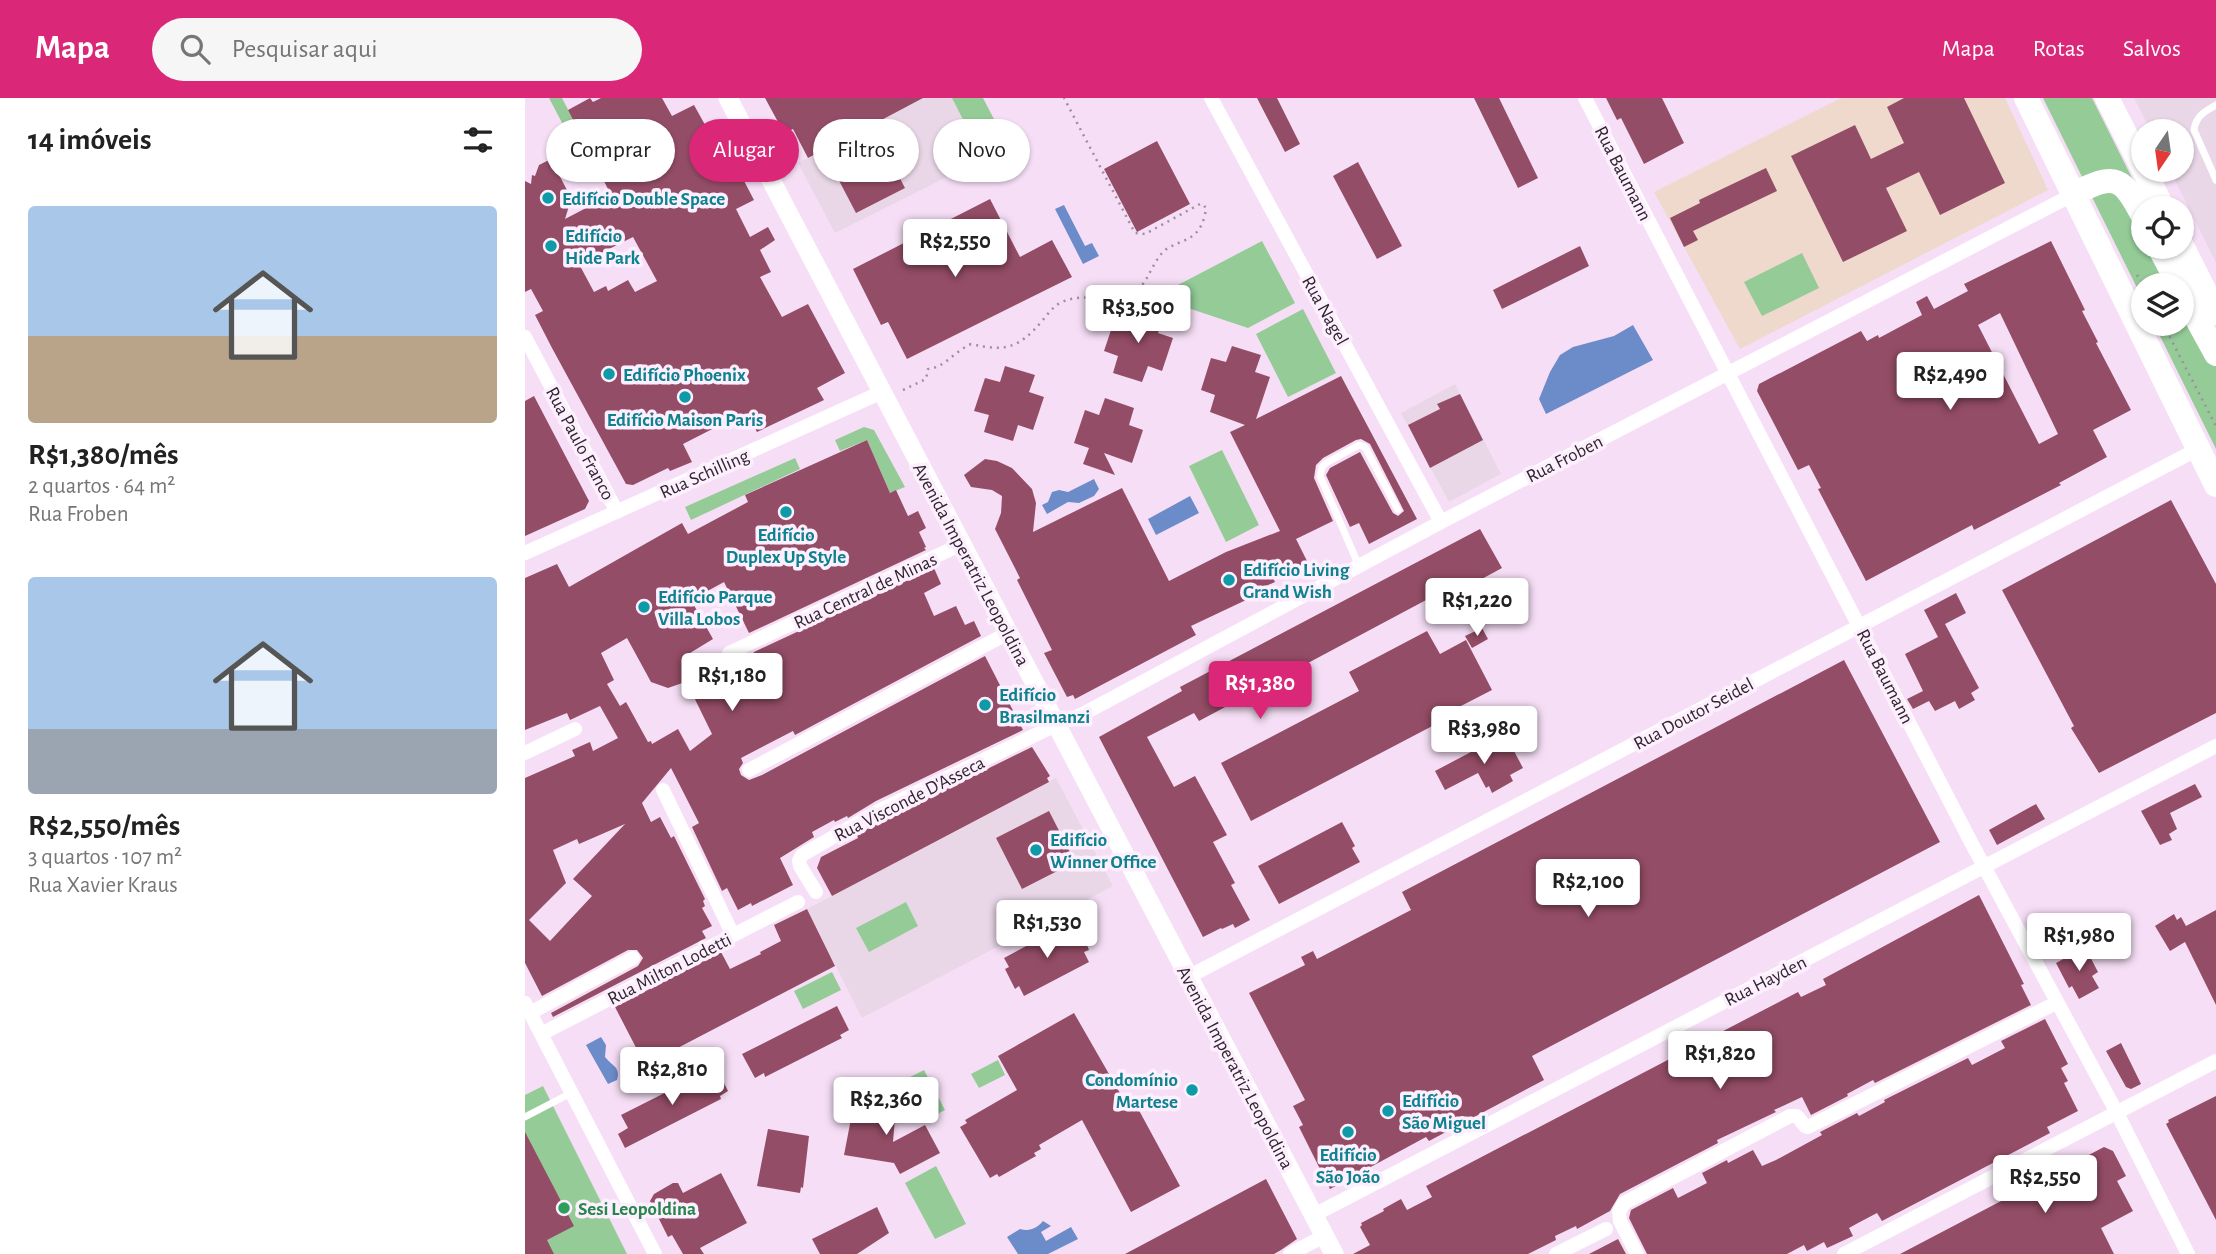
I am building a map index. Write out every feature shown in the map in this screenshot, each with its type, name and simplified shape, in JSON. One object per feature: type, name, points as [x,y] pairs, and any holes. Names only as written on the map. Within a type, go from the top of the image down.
[{"type":"highway","points":[[2026,98],[2216,485]]},
{"type":"highway","points":[[2113,107],[2155,196]]},
{"type":"highway","points":[[2074,194],[2100,182],[2115,182],[2123,185],[2133,196]]},
{"type":"highway","points":[[2187,259],[2216,313]]},
{"type":"highway","points":[[2194,314],[2216,354]]},
{"type":"main road","name":"Avenida Imperatriz Leopoldina","points":[[728,98],[1334,1254]]},
{"type":"main road","points":[[2113,107],[2155,196]]},
{"type":"main road","points":[[2186,259],[2216,323]]},
{"type":"street","name":"Rua Nagel","points":[[1212,98],[1441,522]]},
{"type":"street","name":"Rua Baumann","points":[[1585,98],[1984,866],[2116,1111],[2188,1254]]},
{"type":"street","name":"Rua Froben","points":[[1056,725],[1081,715],[1441,522],[2074,194]]},
{"type":"street","name":"Rua Paulo Franco","points":[[525,337],[617,512]]},
{"type":"street","name":"Rua Schilling","points":[[525,553],[882,392]]},
{"type":"street","name":"Rua Doutor Seidel","points":[[1188,977],[2198,449]]},
{"type":"street","name":"Rua Central de Minas","points":[[729,653],[962,544]]},
{"type":"street","points":[[750,770],[1008,633]]},
{"type":"street","name":"Rua Visconde D'Asseca","points":[[815,892],[800,866],[802,855],[880,810],[1056,725]]},
{"type":"street","points":[[525,753],[575,729]]},
{"type":"street","name":"Rua Hayden","points":[[1314,1215],[2216,746]]},
{"type":"street","points":[[663,790],[733,935]]},
{"type":"street","name":"Rua Milton Lodetti","points":[[541,1034],[798,902]]},
{"type":"street","points":[[633,958],[528,1008],[655,1254]]},
{"type":"street","points":[[1637,1254],[1620,1221],[1619,1212],[1624,1203],[1790,1116],[1797,1116],[1808,1127],[2056,1003]]},
{"type":"street","points":[[1844,1254],[2216,1060]]},
{"type":"street","points":[[1556,1254],[1606,1228]]},
{"type":"street","points":[[1290,1254],[1324,1236]]},
{"type":"lane","points":[[2216,105],[2201,113],[2195,122],[2194,130],[2216,180]]},
{"type":"lane","points":[[1360,567],[1320,476],[1322,467],[1359,446],[1365,447],[1398,510]]},
{"type":"lane","points":[[525,1117],[571,1092]]},
{"type":"path","points":[[903,390],[926,379],[928,369],[937,369],[952,355],[971,344],[983,347],[1019,344],[1055,306],[1065,301],[1089,296],[1118,299],[1129,296],[1140,288],[1164,251],[1190,238],[1200,229],[1206,209],[1200,204],[1145,234],[1135,233],[1064,98]]},
{"type":"path","points":[[2169,336],[2216,426]]},
{"type":"shaded area","points":[[923,98],[952,98],[963,119],[933,119],[933,182],[937,182],[835,233],[799,162],[813,155],[813,182],[919,182],[919,119],[883,119]]},
{"type":"shaded area","points":[[1841,98],[2005,98],[2048,190],[1740,349],[1654,192]]},
{"type":"shaded area","points":[[2134,98],[2216,98],[2216,263],[2194,219],[2194,196],[2183,196],[2176,182],[2195,182],[2195,119],[2145,119]]},
{"type":"shaded area","points":[[1455,384],[1501,474],[1449,502],[1401,413]]},
{"type":"shaded area","points":[[1056,778],[1113,886],[862,1018],[807,909]]},
{"type":"green space","points":[[549,98],[562,98],[573,119],[560,119]]},
{"type":"green space","points":[[952,98],[983,98],[994,119],[963,119]]},
{"type":"green space","points":[[2043,98],[2092,98],[2131,176],[2131,182],[2134,182],[2141,196],[2131,196],[2131,259],[2172,259],[2179,273],[2131,273],[2131,276]]},
{"type":"green space","points":[[1262,241],[1295,303],[1248,328],[1155,297]]},
{"type":"green space","points":[[1802,253],[1819,288],[1762,316],[1744,282]]},
{"type":"green space","points":[[2194,304],[2216,348],[2216,449],[2160,336],[2194,336]]},
{"type":"green space","points":[[1303,309],[1336,373],[1288,397],[1256,334]]},
{"type":"green space","points":[[864,427],[874,430],[905,487],[890,493],[867,440],[840,451],[835,440]]},
{"type":"green space","points":[[1222,450],[1259,525],[1226,542],[1189,466]]},
{"type":"green space","points":[[795,458],[800,469],[691,520],[685,507]]},
{"type":"green space","points":[[906,902],[918,926],[869,952],[856,928]]},
{"type":"green space","points":[[832,972],[841,990],[803,1009],[794,991]]},
{"type":"green space","points":[[998,1060],[1005,1075],[979,1088],[971,1074]]},
{"type":"green space","points":[[924,1070],[945,1110],[926,1120],[904,1080]]},
{"type":"green space","name":"Sesi Leopoldina","points":[[543,1086],[627,1254],[525,1254],[525,1095]]},
{"type":"green space","points":[[936,1166],[966,1224],[935,1239],[905,1183]]},
{"type":"water","points":[[1064,205],[1085,246],[1092,243],[1099,256],[1083,264],[1055,209]]},
{"type":"water","points":[[1633,325],[1653,360],[1546,414],[1539,399],[1560,355],[1573,347],[1614,336]]},
{"type":"water","points":[[1094,479],[1099,489],[1094,496],[1079,503],[1068,502],[1047,514],[1042,505],[1048,502],[1052,492],[1068,492]]},
{"type":"water","points":[[1190,496],[1199,513],[1156,535],[1148,519]]},
{"type":"water","points":[[601,1037],[606,1045],[605,1057],[618,1072],[617,1080],[608,1084],[586,1045]]},
{"type":"water","points":[[1043,1221],[1051,1226],[1041,1232],[1046,1241],[1071,1227],[1078,1239],[1048,1254],[1018,1254],[1007,1237],[1020,1229],[1033,1229]]},
{"type":"building","points":[[590,98],[593,102],[601,98],[662,98],[672,116],[694,105],[702,119],[689,119],[689,182],[745,182],[754,200],[736,209],[750,237],[768,227],[775,240],[760,250],[771,272],[760,277],[782,317],[808,304],[845,373],[817,388],[824,400],[757,432],[747,414],[730,423],[728,421],[683,444],[692,462],[670,471],[668,468],[633,485],[626,484],[535,315],[543,311],[531,289],[525,292],[525,181],[531,184],[532,175],[535,176],[539,165],[546,162],[546,182],[563,182],[567,190],[573,193],[565,219],[611,195],[604,182],[675,182],[675,119],[573,119],[568,110]],"holes":[[[633,237],[657,281],[635,292],[628,280],[608,291],[606,286],[594,292],[579,264]]]},
{"type":"building","points":[[765,98],[923,98],[883,119],[813,119],[813,155],[808,158],[799,141],[799,119],[776,119]]},
{"type":"building","points":[[1257,98],[1277,98],[1300,144],[1285,152]]},
{"type":"building","points":[[1474,98],[1499,98],[1538,178],[1518,188]]},
{"type":"building","points":[[1606,98],[1662,98],[1684,143],[1644,164],[1621,118],[1617,120]]},
{"type":"building","points":[[1904,98],[1964,98],[2005,183],[1940,215],[1919,172],[1886,188],[1907,231],[1843,262],[1791,156],[1855,125],[1871,159],[1904,143],[1887,107]]},
{"type":"building","points":[[1157,141],[1190,204],[1137,232],[1104,169]]},
{"type":"building","points":[[1358,162],[1402,246],[1377,259],[1333,176]]},
{"type":"building","points":[[1766,168],[1777,191],[1693,231],[1698,240],[1684,247],[1670,218],[1700,203],[1699,200]]},
{"type":"building","points":[[840,182],[902,182],[905,188],[856,213]]},
{"type":"building","points":[[990,199],[1020,257],[1052,240],[1072,277],[907,359],[888,322],[881,325],[853,269]]},
{"type":"building","points":[[2051,241],[2085,310],[2082,311],[2098,342],[2096,343],[2131,410],[2093,430],[2107,457],[2059,483],[2061,485],[1974,530],[1972,525],[1866,581],[1818,489],[1821,488],[1809,465],[1798,470],[1757,391],[1759,384],[1861,331],[1867,341],[1878,335],[1879,338],[1922,315],[1916,302],[1927,296],[1934,309],[1968,291],[1964,284]],"holes":[[[2000,313],[2058,434],[2039,444],[1978,325]]]},
{"type":"building","points":[[1580,246],[1589,266],[1502,309],[1493,290]]},
{"type":"building","points":[[1135,307],[1164,316],[1158,333],[1173,338],[1162,371],[1148,366],[1142,382],[1113,373],[1118,356],[1104,351],[1115,318],[1129,323]]},
{"type":"building","points":[[1232,346],[1261,355],[1255,372],[1270,377],[1256,419],[1341,376],[1417,519],[1369,544],[1359,523],[1350,527],[1326,475],[1330,468],[1360,452],[1393,513],[1398,516],[1404,511],[1370,444],[1361,439],[1356,440],[1323,458],[1316,465],[1314,478],[1333,521],[1296,539],[1308,563],[1273,578],[1275,582],[1261,588],[1263,592],[1191,626],[1196,635],[1075,699],[1073,695],[1067,697],[1044,653],[1052,650],[995,529],[1001,513],[1002,496],[992,490],[971,487],[964,475],[985,459],[1012,468],[1032,489],[1036,503],[1033,532],[1122,488],[1169,581],[1226,552],[1280,531],[1230,432],[1245,425],[1210,412],[1215,395],[1201,390],[1211,358],[1226,362]]},
{"type":"building","points":[[1005,366],[1035,375],[1029,392],[1044,397],[1033,430],[1018,425],[1013,441],[984,432],[989,415],[974,411],[985,378],[1000,382]]},
{"type":"building","points":[[1460,394],[1483,440],[1430,468],[1408,425],[1440,409],[1437,404]]},
{"type":"building","points":[[534,396],[589,501],[585,509],[525,536],[525,401]]},
{"type":"building","points":[[1105,398],[1134,408],[1129,425],[1143,430],[1132,463],[1104,453],[1115,475],[1083,464],[1089,448],[1074,443],[1085,410],[1099,415]]},
{"type":"building","points":[[867,440],[890,493],[896,490],[908,516],[918,511],[926,528],[919,532],[926,550],[749,633],[724,582],[691,600],[713,639],[690,653],[691,680],[668,688],[651,682],[627,638],[601,653],[614,680],[607,684],[620,706],[626,702],[648,742],[651,741],[652,744],[678,729],[690,751],[712,734],[688,685],[708,674],[714,686],[759,678],[750,660],[754,652],[934,568],[941,584],[924,593],[934,616],[956,606],[965,625],[974,621],[981,636],[795,735],[793,731],[741,758],[741,775],[749,780],[762,775],[985,656],[1023,730],[876,801],[848,818],[847,816],[835,822],[834,820],[812,832],[814,837],[780,858],[793,885],[752,906],[751,903],[738,910],[727,888],[722,891],[692,827],[699,823],[671,768],[642,803],[651,822],[660,817],[671,838],[674,836],[705,899],[705,906],[702,908],[712,926],[702,931],[706,938],[553,1017],[551,1013],[638,966],[643,958],[637,950],[628,950],[542,996],[525,963],[525,778],[575,756],[572,750],[590,742],[593,751],[618,738],[600,706],[570,720],[567,713],[525,730],[525,578],[557,564],[569,587],[682,523],[688,534],[748,502],[745,495]],"holes":[[[625,824],[573,879],[592,896],[550,941],[529,920],[566,883],[553,850],[577,839],[579,844]]]},
{"type":"building","points":[[2171,500],[2216,584],[2216,713],[2099,773],[2071,728],[2074,726],[2002,590]]},
{"type":"building","points":[[1480,529],[1502,568],[1443,600],[1439,594],[1428,599],[1199,721],[1194,713],[1147,737],[1174,787],[1195,776],[1227,835],[1213,842],[1235,883],[1231,885],[1250,920],[1235,928],[1233,924],[1203,937],[1099,737],[1182,691],[1180,687]]},
{"type":"building","points":[[1956,593],[1966,613],[1945,624],[1979,688],[1971,693],[1975,700],[1959,709],[1955,701],[1935,711],[1929,701],[1913,709],[1907,699],[1923,691],[1905,654],[1938,637],[1924,610]]},
{"type":"building","points":[[1482,628],[1488,639],[1472,648],[1465,636]]},
{"type":"building","points":[[1427,631],[1440,654],[1466,640],[1492,690],[1459,707],[1461,711],[1251,821],[1221,763],[1359,691],[1349,672]]},
{"type":"building","points":[[1844,660],[1940,842],[1532,1056],[1544,1080],[1429,1141],[1426,1137],[1330,1189],[1299,1127],[1303,1125],[1293,1106],[1305,1100],[1249,993],[1305,965],[1301,957],[1313,951],[1317,959],[1411,910],[1402,892]]},
{"type":"building","points":[[1505,734],[1523,768],[1510,775],[1513,781],[1492,793],[1478,773],[1445,790],[1435,771]]},
{"type":"building","points":[[1032,747],[1050,776],[1047,778],[1049,782],[832,896],[817,868],[821,857],[858,838],[857,835],[885,819]]},
{"type":"building","points":[[2195,784],[2202,797],[2170,813],[2177,829],[2169,834],[2172,840],[2160,845],[2141,811]]},
{"type":"building","points":[[2036,804],[2045,819],[1997,845],[1989,830]]},
{"type":"building","name":"Edifício Winner Office","points":[[1049,811],[1075,862],[1022,889],[996,838]]},
{"type":"building","points":[[1342,822],[1360,862],[1279,904],[1258,866]]},
{"type":"building","points":[[1979,895],[2024,984],[2021,985],[2031,1005],[1875,1083],[1873,1080],[1811,1115],[1802,1097],[1774,1110],[1776,1112],[1717,1140],[1718,1143],[1620,1194],[1610,1211],[1577,1229],[1576,1226],[1555,1236],[1556,1240],[1528,1254],[1353,1254],[1370,1245],[1360,1227],[1361,1223],[1384,1211],[1383,1209],[1401,1199],[1407,1210],[1432,1197],[1426,1186],[1798,992],[1801,997],[1826,985],[1823,979]]},
{"type":"building","points":[[807,909],[835,966],[645,1065],[615,1007],[721,952],[730,969],[761,954],[760,952],[781,941],[774,925]]},
{"type":"building","points":[[2216,910],[2216,1005],[2185,942],[2170,951],[2155,926],[2174,914],[2177,920],[2181,917],[2186,926]]},
{"type":"building","points":[[1069,923],[1074,933],[1078,931],[1085,940],[1089,950],[1084,952],[1089,962],[1024,996],[1019,986],[1015,989],[1005,969],[1009,967],[1004,958]]},
{"type":"building","points":[[2085,947],[2098,972],[2092,976],[2099,988],[2079,999],[2072,986],[2069,988],[2056,963]]},
{"type":"building","points":[[837,1006],[849,1030],[840,1035],[842,1038],[765,1077],[764,1073],[755,1078],[742,1054]]},
{"type":"building","points":[[1074,1013],[1128,1107],[1135,1103],[1180,1186],[1131,1212],[1082,1120],[1039,1145],[1041,1149],[1034,1153],[1036,1156],[999,1177],[997,1174],[990,1178],[960,1127],[967,1123],[965,1120],[1017,1090],[998,1056]]},
{"type":"building","points":[[2045,1019],[2068,1064],[2061,1068],[2068,1081],[2064,1083],[2078,1111],[2047,1127],[2050,1133],[1882,1221],[1877,1213],[1849,1228],[1853,1236],[1827,1248],[1824,1242],[1807,1251],[1804,1245],[1787,1254],[1647,1254],[1629,1218],[1631,1210],[1673,1188],[1678,1198],[1707,1183],[1702,1173],[1753,1150],[1762,1166],[1776,1160],[1822,1135],[1820,1132],[1857,1113],[1859,1116],[1885,1102],[1884,1100],[1968,1058],[1972,1065],[2005,1048],[2001,1041]]},
{"type":"building","points":[[2121,1043],[2141,1084],[2131,1089],[2126,1087],[2106,1051]]},
{"type":"building","points":[[716,1067],[728,1091],[720,1096],[721,1099],[625,1148],[618,1134],[628,1128],[621,1115]]},
{"type":"building","points":[[2216,1096],[2216,1220],[2166,1124],[2168,1120]]},
{"type":"building","points":[[855,1098],[896,1105],[893,1142],[925,1125],[940,1153],[900,1174],[894,1163],[844,1155]]},
{"type":"building","points":[[768,1129],[809,1136],[803,1188],[801,1187],[800,1193],[757,1186]]},
{"type":"building","points":[[525,1132],[574,1226],[547,1240],[554,1254],[525,1254]]},
{"type":"building","points":[[2104,1147],[2113,1151],[2126,1176],[2117,1181],[2133,1211],[2101,1228],[2114,1254],[1900,1254]]},
{"type":"building","points":[[721,1173],[747,1223],[700,1248],[704,1254],[683,1254],[672,1235],[668,1237],[650,1201],[654,1194],[673,1183],[678,1183],[683,1193]]},
{"type":"building","points":[[1266,1179],[1297,1239],[1274,1254],[1125,1254]]},
{"type":"building","points":[[877,1207],[889,1233],[857,1254],[820,1254],[812,1239]]},
{"type":"building","points":[[1618,1239],[1626,1254],[1589,1254]]},
{"type":"place","name":"Edifício Double Space","points":[[548,198]]},
{"type":"place","name":"Edifício Hide Park","points":[[551,246]]},
{"type":"place","name":"Edifício Phoenix","points":[[609,374]]},
{"type":"place","name":"Edifício Maison Paris","points":[[685,397]]},
{"type":"place","name":"Edifício Duplex Up Style","points":[[786,512]]},
{"type":"place","name":"Edifício Living Grand Wish","points":[[1229,580]]},
{"type":"place","name":"Edifício Parque Villa Lobos","points":[[644,607]]},
{"type":"place","name":"Edifício Brasilmanzi","points":[[985,705]]},
{"type":"place","name":"Edifício Winner Office","points":[[1036,850]]},
{"type":"place","name":"Condomínio Martese","points":[[1192,1090]]},
{"type":"place","name":"Edifício São Miguel","points":[[1388,1111]]},
{"type":"place","name":"Edifício São João","points":[[1348,1132]]},
{"type":"place","name":"Sesi Leopoldina","points":[[564,1208]]}]
